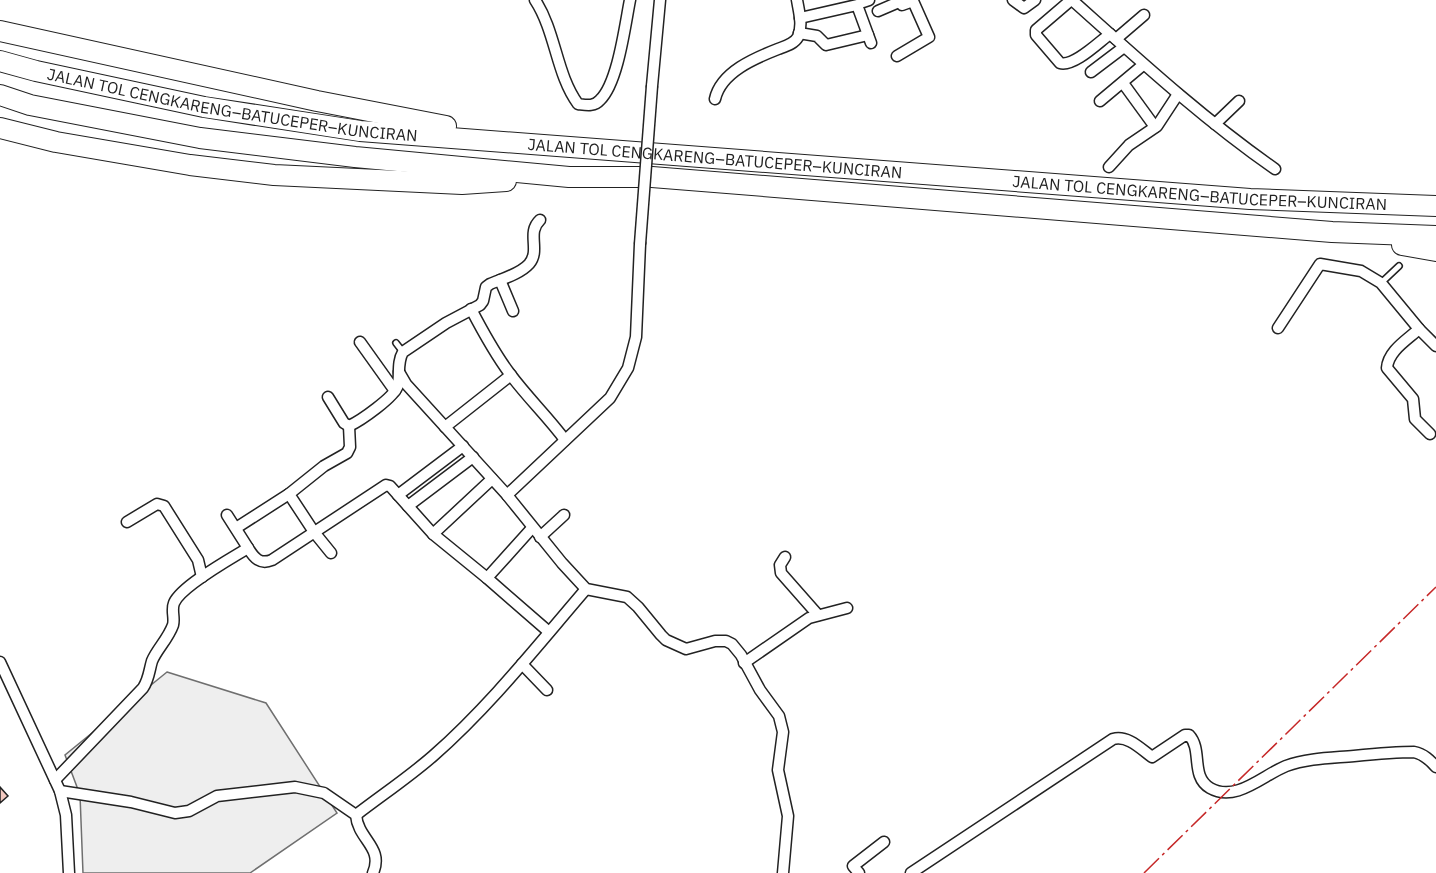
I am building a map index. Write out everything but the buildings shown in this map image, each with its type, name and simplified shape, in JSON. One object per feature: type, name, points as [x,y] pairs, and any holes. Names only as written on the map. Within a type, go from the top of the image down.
[{"type":"highway","points":[[0,31],[317,101],[532,143]]},
{"type":"highway","name":"JALAN TOL CENGKARENG–BATUCEPER–KUNCIRAN","points":[[0,61],[36,71],[204,107],[360,131],[1250,199],[1436,206]]},
{"type":"highway","name":"JALAN TOL CENGKARENG–BATUCEPER–KUNCIRAN","points":[[0,95],[30,105],[200,138],[355,157],[569,177],[652,177],[1332,232],[1436,236]]},
{"type":"highway","points":[[0,128],[56,142],[190,165],[274,175],[462,184],[569,177]]},
{"type":"highway","points":[[1332,232],[1436,251]]},
{"type":"street","points":[[539,2],[568,91],[578,104],[590,106],[599,102],[606,92],[617,66],[630,0]]},
{"type":"street","points":[[507,495],[610,398],[628,368],[636,337],[640,244],[660,0]]},
{"type":"street","points":[[715,99],[723,82],[731,74],[792,43],[799,33],[801,18],[797,0]]},
{"type":"street","points":[[862,0],[862,2],[869,0]]},
{"type":"street","points":[[1013,0],[1024,8],[1035,0]]},
{"type":"street","points":[[1117,40],[1065,64],[1060,63],[1036,35],[1036,30],[1072,0],[1117,40],[1143,65],[1275,169]]},
{"type":"street","points":[[878,12],[899,1],[906,5],[913,1],[929,38],[897,56]]},
{"type":"street","points":[[799,33],[817,36],[826,45],[869,39],[857,5],[801,18]]},
{"type":"street","points":[[1091,72],[1117,40],[1144,15]]},
{"type":"street","points":[[1100,101],[1143,65]]},
{"type":"street","points":[[1123,83],[1155,127]]},
{"type":"street","points":[[1109,166],[1129,145],[1155,127],[1178,94]]},
{"type":"street","points":[[1215,124],[1239,101]]},
{"type":"street","points":[[349,426],[368,414],[395,391],[400,357],[403,352],[446,323],[480,305],[486,287],[527,266],[535,250],[533,230],[535,224],[540,220]]},
{"type":"street","points":[[1278,328],[1320,264],[1360,271],[1381,283],[1419,329],[1435,343]]},
{"type":"street","points":[[500,280],[513,311]]},
{"type":"street","points":[[471,309],[511,375],[565,440]]},
{"type":"street","points":[[1419,329],[1393,353],[1387,363],[1387,368],[1413,399],[1415,419],[1430,434]]},
{"type":"street","points":[[360,342],[395,391]]},
{"type":"street","points":[[399,372],[406,384],[507,495],[532,528],[586,589],[627,597],[661,635],[677,646],[686,649],[715,641],[726,641],[736,648],[783,725],[778,770],[788,816],[783,873]]},
{"type":"street","points":[[445,427],[511,375]]},
{"type":"street","points":[[328,397],[344,423],[349,426]]},
{"type":"street","points":[[236,528],[289,494],[324,466],[347,453],[350,447],[349,426]]},
{"type":"street","points":[[398,495],[463,447]]},
{"type":"street","points":[[408,506],[473,457]]},
{"type":"street","points":[[433,534],[492,479]]},
{"type":"street","points":[[227,515],[255,559],[266,562],[386,485],[433,534],[549,632]]},
{"type":"street","points":[[289,494],[331,553]]},
{"type":"street","points":[[127,522],[157,504],[165,506],[198,560],[202,577]]},
{"type":"street","points":[[540,537],[564,515]]},
{"type":"street","points":[[487,578],[532,528]]},
{"type":"street","points":[[55,780],[143,688],[152,661],[172,628],[174,603],[178,597],[202,577],[248,548]]},
{"type":"street","points":[[785,557],[780,565],[781,573],[818,615]]},
{"type":"street","points":[[356,815],[432,757],[478,712],[586,589]]},
{"type":"street","points":[[744,663],[809,618],[847,608]]},
{"type":"street","points":[[0,662],[60,791],[66,815],[69,873]]},
{"type":"street","points":[[522,664],[547,690]]},
{"type":"street","points":[[911,873],[1113,740],[1120,738],[1126,739],[1152,757],[1188,735],[1197,747],[1197,768],[1202,781],[1208,787],[1224,792],[1245,788],[1285,767],[1308,760],[1414,752],[1434,761]]},
{"type":"street","points":[[60,791],[131,802],[175,813],[189,811],[217,796],[295,787],[324,793],[356,815],[358,827],[377,857],[373,873]]},
{"type":"street","points":[[859,873],[853,866],[884,842]]},
{"type":"lane","points":[[1381,283],[1399,266]]},
{"type":"lane","points":[[396,343],[403,352]]},
{"type":"shaded area","points":[[167,672],[266,703],[337,813],[250,873],[83,873],[80,795],[65,755]]},
{"type":"power","points":[[1144,873],[1436,587]]}]
